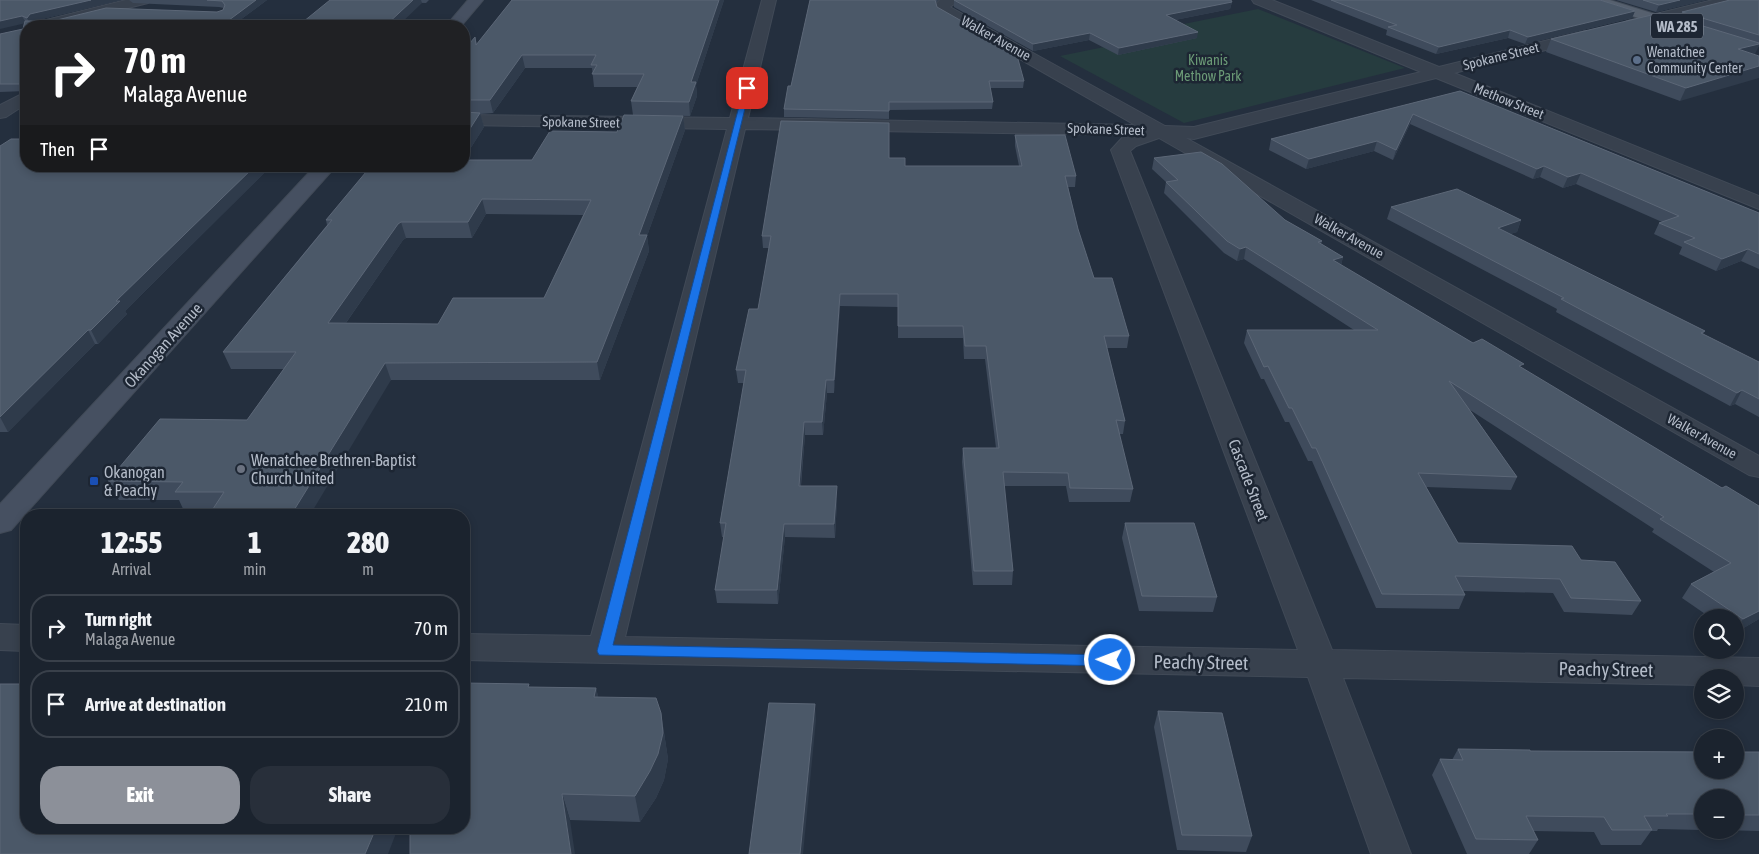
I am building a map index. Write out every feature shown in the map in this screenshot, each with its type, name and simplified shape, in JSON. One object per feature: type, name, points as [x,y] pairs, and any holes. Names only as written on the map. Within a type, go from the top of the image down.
[{"type":"main road","name":"WA 285","points":[[1595,0],[1693,30]]},
{"type":"street","points":[[63,20],[143,0]]},
{"type":"street","points":[[458,20],[476,0]]},
{"type":"street","points":[[604,651],[769,0]]},
{"type":"street","name":"Methow Street","points":[[1260,0],[1759,203]]},
{"type":"street","points":[[1617,28],[1731,0]]},
{"type":"street","name":"Walker Avenue","points":[[948,2],[943,8],[1759,468]]},
{"type":"street","points":[[108,9],[154,10]]},
{"type":"street","name":"Spokane Street","points":[[470,120],[1094,128],[1194,133],[1598,32]]},
{"type":"street","points":[[0,114],[20,100]]},
{"type":"street","points":[[0,114],[20,115]]},
{"type":"street","name":"Cascade Street","points":[[1162,131],[1129,142],[1120,150],[1321,665],[1391,854]]},
{"type":"street","name":"Okanogan Avenue","points":[[0,523],[321,172]]},
{"type":"street","points":[[0,637],[20,638]]},
{"type":"street","name":"Peachy Street","points":[[470,647],[1759,672]]},
{"type":"green space","name":"Kiwanis Methow Park","points":[[1258,9],[1405,68],[1184,123],[1060,56],[1173,33],[1164,28]]},
{"type":"building","points":[[0,0],[91,0],[30,14],[27,18],[22,16],[0,21]]},
{"type":"building","points":[[207,0],[256,0],[229,20],[57,20],[106,8],[217,12],[223,10],[225,5],[222,1]]},
{"type":"building","points":[[330,0],[413,0],[391,20],[305,20]]},
{"type":"building","points":[[512,0],[719,0],[691,82],[696,82],[689,102],[631,101],[644,74],[592,74],[597,65],[591,65],[596,55],[522,55],[490,100],[470,100],[470,43],[475,37],[476,45]]},
{"type":"building","points":[[810,0],[935,0],[937,7],[1016,52],[1024,81],[989,81],[993,102],[889,102],[889,111],[784,109]]},
{"type":"building","points":[[954,0],[1231,0],[1232,2],[1166,15],[1198,32],[1119,48],[1090,33],[1033,44]]},
{"type":"building","points":[[1331,0],[1600,0],[1635,11],[1528,37],[1510,30],[1439,47],[1388,27],[1397,25]]},
{"type":"building","points":[[1643,0],[1680,0],[1659,5]]},
{"type":"building","points":[[1730,0],[1759,0],[1759,35],[1682,12]]},
{"type":"building","points":[[1660,13],[1759,43],[1738,49],[1759,56],[1759,66],[1686,88],[1551,39]]},
{"type":"building","points":[[20,30],[20,84],[0,84],[0,34]]},
{"type":"building","points":[[1460,91],[1759,213],[1759,254],[1748,249],[1722,259],[1684,242],[1695,238],[1659,223],[1679,216],[1581,173],[1568,177],[1544,166],[1537,169],[1413,114],[1396,150],[1377,141],[1309,159],[1271,139]]},
{"type":"building","points":[[470,112],[480,113],[470,129]]},
{"type":"building","points":[[624,115],[683,116],[639,235],[647,235],[597,362],[385,363],[295,509],[213,509],[224,492],[175,492],[183,482],[108,481],[160,419],[247,420],[296,352],[223,352],[332,220],[326,220],[366,172],[470,172],[470,160],[532,160],[550,131],[617,132]],"holes":[[[482,199],[591,200],[544,298],[453,298],[438,324],[328,323],[401,222],[468,222]]]},
{"type":"building","points":[[781,121],[889,123],[889,158],[905,158],[905,166],[1022,166],[1015,135],[1065,135],[1076,176],[1065,176],[1078,229],[1094,278],[1112,278],[1129,336],[1104,336],[1125,421],[1116,420],[1133,489],[1070,488],[1068,473],[1003,472],[1013,571],[974,571],[963,448],[999,448],[986,346],[965,346],[963,326],[898,326],[898,294],[840,294],[834,380],[826,380],[822,422],[804,422],[799,486],[837,486],[834,524],[784,524],[777,590],[715,590],[726,523],[720,523],[746,370],[736,370],[749,309],[758,309],[771,236],[762,236]]},
{"type":"building","points":[[11,139],[20,139],[20,172],[249,172],[116,301],[120,301],[91,330],[88,330],[0,417],[0,146]]},
{"type":"building","points":[[1201,152],[1222,164],[1285,220],[1322,241],[1318,242],[1343,257],[1333,260],[1473,343],[1482,339],[1524,364],[1519,366],[1722,488],[1726,486],[1759,506],[1759,611],[1744,618],[1744,609],[1728,609],[1691,584],[1731,563],[1660,519],[1664,517],[1449,381],[1517,477],[1418,473],[1458,543],[1572,546],[1581,560],[1615,562],[1641,601],[1571,598],[1560,579],[1455,576],[1465,595],[1382,594],[1316,448],[1312,448],[1268,366],[1264,367],[1247,330],[1378,330],[1246,247],[1240,249],[1227,241],[1166,182],[1178,180],[1154,158]]},
{"type":"building","points":[[1457,189],[1521,220],[1498,228],[1705,331],[1701,333],[1759,362],[1759,399],[1742,390],[1737,393],[1561,299],[1564,298],[1391,207]]},
{"type":"building","points":[[1125,523],[1194,523],[1217,597],[1142,596]]},
{"type":"building","points":[[470,683],[529,684],[528,687],[596,688],[594,697],[656,698],[661,713],[663,733],[658,754],[635,796],[562,794],[571,854],[410,854],[410,834],[470,834]]},
{"type":"building","points":[[0,684],[20,684],[20,834],[373,834],[365,854],[0,854]]},
{"type":"building","points":[[769,703],[815,704],[800,854],[749,854]]},
{"type":"building","points":[[1158,711],[1222,713],[1252,836],[1182,835]]},
{"type":"building","points":[[1458,749],[1694,752],[1694,779],[1744,779],[1744,752],[1759,752],[1759,815],[1744,815],[1744,789],[1694,789],[1694,814],[1644,816],[1652,830],[1612,830],[1604,817],[1526,816],[1538,840],[1476,839],[1440,759],[1463,760]]},
{"type":"place","name":"Wenatchee Community Center","points":[[1637,60]]},
{"type":"place","name":"Wenatchee Brethren-Baptist Church United","points":[[241,469]]},
{"type":"place","name":"Okanogan & Peachy","points":[[94,481]]},
{"type":"route","points":[[747,88],[604,651],[1110,660]]}]
